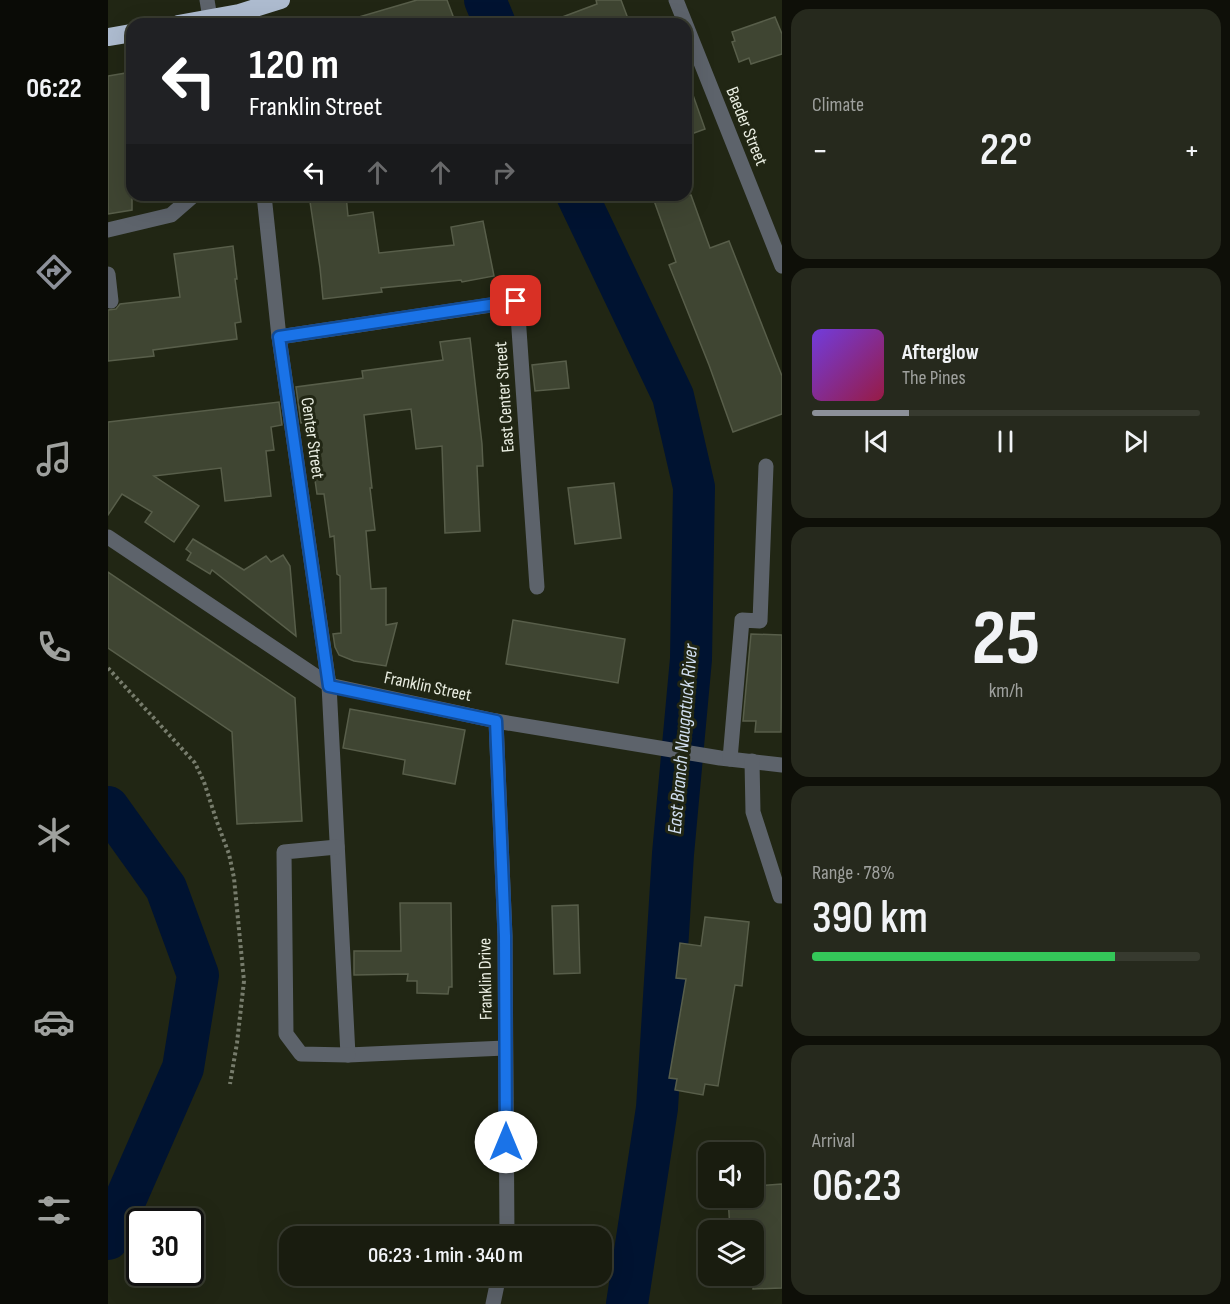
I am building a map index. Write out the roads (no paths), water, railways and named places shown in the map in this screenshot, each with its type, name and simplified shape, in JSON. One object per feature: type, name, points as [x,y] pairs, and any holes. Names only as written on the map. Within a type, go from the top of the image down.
[{"type":"highway","points":[[190,18],[208,9],[240,18],[281,0]]},
{"type":"highway","points":[[108,37],[126,34]]},
{"type":"street","name":"Baeder Street","points":[[676,0],[683,18]]},
{"type":"street","name":"Baeder Street","points":[[692,40],[782,266]]},
{"type":"street","points":[[108,230],[171,215],[187,201]]},
{"type":"street","name":"Center Street","points":[[265,201],[279,337],[329,686],[348,1055]]},
{"type":"street","points":[[108,274],[111,301]]},
{"type":"street","name":"East Center Street","points":[[279,337],[516,301],[537,587]]},
{"type":"street","points":[[725,758],[742,620],[760,621],[766,466]]},
{"type":"street","name":"Franklin Street","points":[[108,537],[329,686],[496,721],[782,765]]},
{"type":"street","name":"Franklin Drive","points":[[496,721],[505,936],[507,1226]]},
{"type":"street","points":[[752,761],[753,812],[782,897]]},
{"type":"street","points":[[337,848],[284,852],[286,1034],[301,1054],[348,1055],[506,1048]]},
{"type":"street","points":[[494,1304],[498,1286]]},
{"type":"waterway","name":"East Branch Naugatuck River","points":[[485,0],[492,18]]},
{"type":"waterway","name":"East Branch Naugatuck River","points":[[580,201],[673,396],[694,487],[691,659],[673,854],[657,1108],[627,1304]]},
{"type":"waterway","points":[[108,807],[166,888],[198,975],[183,1068],[108,1239]]}]
